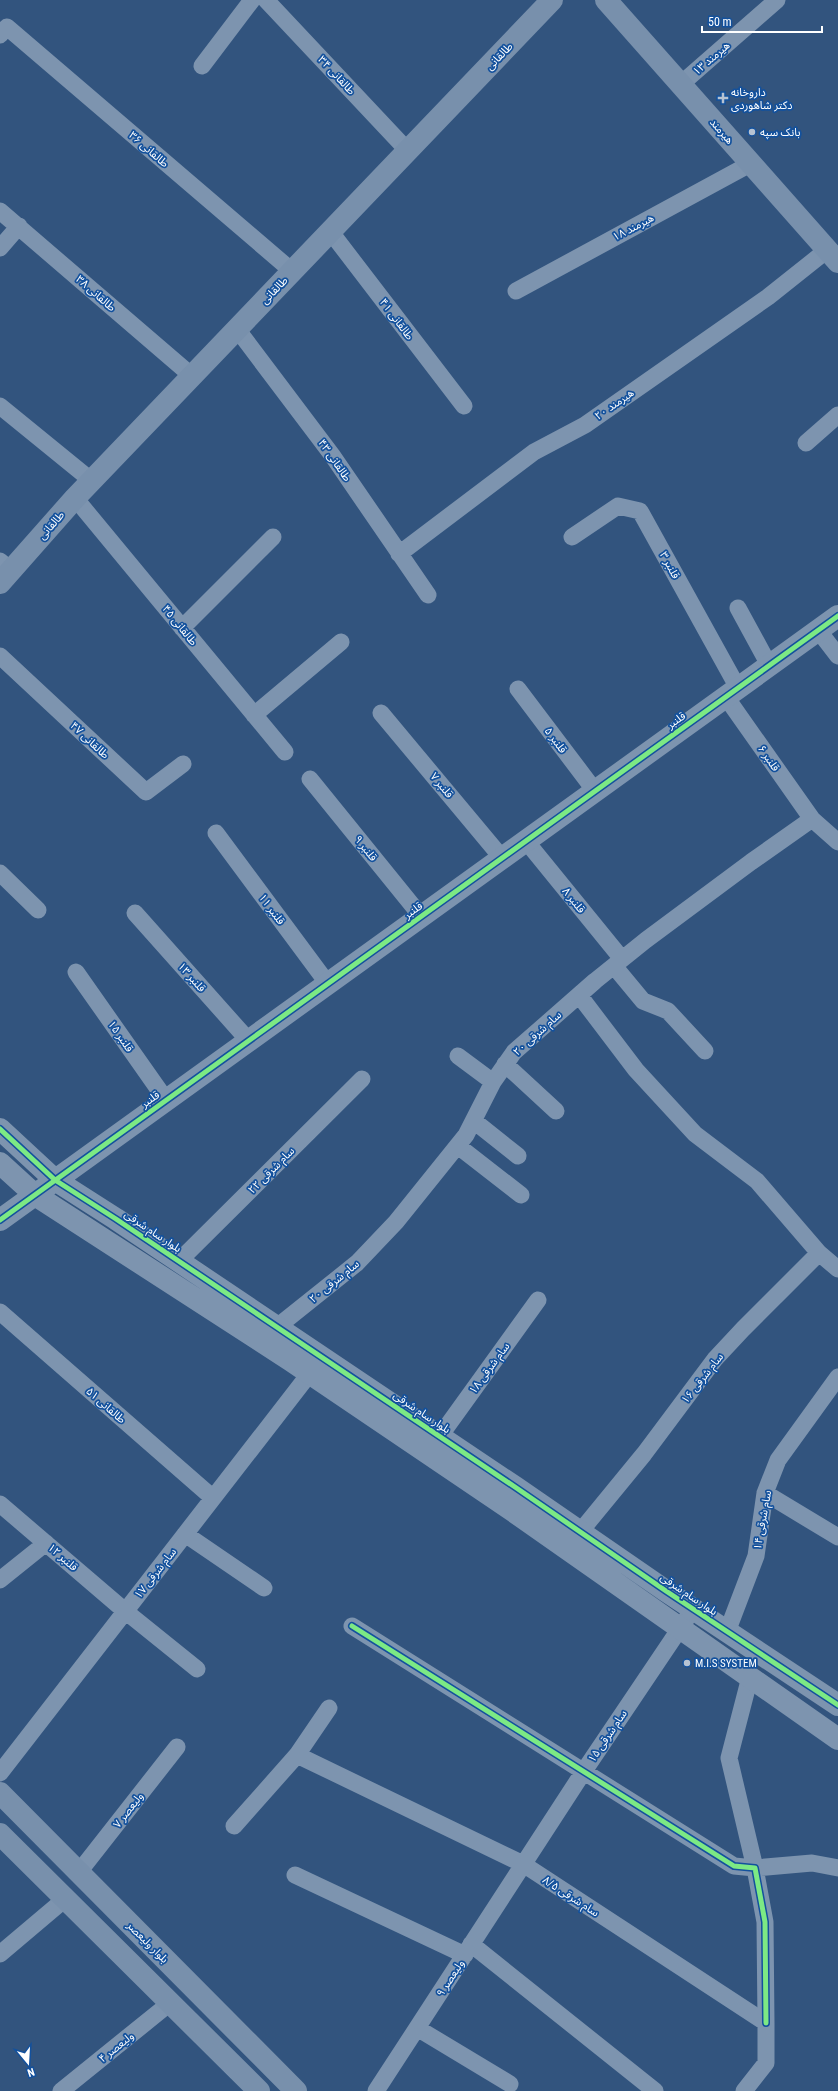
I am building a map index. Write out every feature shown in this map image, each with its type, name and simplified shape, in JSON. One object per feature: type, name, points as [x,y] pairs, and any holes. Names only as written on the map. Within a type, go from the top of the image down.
[{"type":"main road","name":"طالقانی","points":[[4,572],[552,0]]},
{"type":"main road","name":"هیرمند","points":[[606,0],[833,256]]},
{"type":"main road","name":"بلوار ولیعصر","points":[[0,1793],[296,2091]]},
{"type":"main road","points":[[0,1834],[259,2091]]},
{"type":"street","points":[[202,66],[252,0]]},
{"type":"street","name":"طالقانی ۳۴","points":[[266,0],[408,151]]},
{"type":"street","name":"هیرمند ۱۳","points":[[680,84],[777,0]]},
{"type":"street","name":"طالقانی ۳۶","points":[[3,31],[292,271]]},
{"type":"street","name":"هیرمند ۱۸","points":[[516,290],[750,164]]},
{"type":"street","name":"طالقانی ۳۸","points":[[0,210],[192,376]]},
{"type":"street","points":[[0,248],[19,226]]},
{"type":"street","name":"طالقانی ۴۱","points":[[330,231],[464,406]]},
{"type":"street","name":"هیرمند ۲۰","points":[[399,554],[534,452],[585,425],[768,297],[833,256]]},
{"type":"street","name":"طالقانی ۴۳","points":[[237,329],[332,455],[428,594]]},
{"type":"street","points":[[0,406],[92,481]]},
{"type":"street","points":[[806,443],[838,415]]},
{"type":"street","name":"طالقانی ۴۵","points":[[76,498],[285,752]]},
{"type":"street","name":"قلنبر ۳","points":[[572,537],[618,506],[640,512],[732,692]]},
{"type":"street","points":[[182,628],[273,537]]},
{"type":"street","points":[[738,608],[769,665]]},
{"type":"street","name":"قلنبر","points":[[0,1220],[838,616]]},
{"type":"street","points":[[818,630],[838,656]]},
{"type":"street","points":[[254,715],[341,642]]},
{"type":"street","name":"طالقانی ۴۷","points":[[0,656],[146,792],[183,764]]},
{"type":"street","name":"قلنبر ۵","points":[[518,688],[595,791]]},
{"type":"street","name":"قلنبر ۶","points":[[732,692],[812,819],[838,842]]},
{"type":"street","name":"قلنبر ۷","points":[[381,713],[502,858]]},
{"type":"street","name":"قلنبر ۹","points":[[310,779],[421,916]]},
{"type":"street","name":"سام شرقی ۲۰","points":[[277,1327],[357,1263],[376,1244],[458,1146],[474,1121],[493,1082],[514,1052],[618,963],[751,862],[812,819]]},
{"type":"street","name":"قلنبر ۱۱","points":[[216,834],[328,984]]},
{"type":"street","name":"قلنبر ۸","points":[[526,840],[618,963],[644,1001],[668,1011],[705,1052]]},
{"type":"street","points":[[0,873],[38,910]]},
{"type":"street","name":"قلنبر ۱۳","points":[[135,913],[248,1041]]},
{"type":"street","name":"قلنبر ۱۵","points":[[76,972],[166,1100]]},
{"type":"street","points":[[579,995],[636,1070],[695,1134],[757,1181],[819,1253],[838,1269]]},
{"type":"street","points":[[458,1056],[493,1082]]},
{"type":"street","points":[[505,1064],[556,1111]]},
{"type":"street","name":"سام شرقی ۲۲","points":[[179,1261],[362,1079]]},
{"type":"street","points":[[474,1121],[518,1156]]},
{"type":"street","name":"بلوار سام شرقی","points":[[0,1129],[55,1180],[179,1261],[440,1436],[727,1632],[838,1704]]},
{"type":"street","points":[[458,1146],[522,1195]]},
{"type":"street","points":[[0,1163],[35,1195],[310,1373],[513,1510],[838,1739]]},
{"type":"street","name":"سام شرقی ۱۶","points":[[580,1532],[644,1454],[715,1359],[819,1253]]},
{"type":"street","name":"سام شرقی ۱۸","points":[[440,1436],[538,1300]]},
{"type":"street","name":"طالقانی ۵۱","points":[[0,1312],[213,1498]]},
{"type":"street","name":"سام شرقی ۱۷","points":[[0,1773],[310,1373]]},
{"type":"street","name":"سام شرقی ۱۴","points":[[727,1632],[756,1556],[765,1493],[778,1460],[837,1380]]},
{"type":"street","points":[[765,1493],[838,1538]]},
{"type":"street","name":"قلنبر ۱۲","points":[[0,1504],[125,1611],[197,1669]]},
{"type":"street","points":[[185,1534],[264,1588]]},
{"type":"street","points":[[0,1580],[46,1543]]},
{"type":"street","name":"سام شرقی ۱۵","points":[[523,1864],[693,1609]]},
{"type":"street","points":[[352,1626],[734,1866],[755,1868],[812,1863],[838,1868]]},
{"type":"street","points":[[744,2091],[766,2063],[765,1922],[755,1868],[729,1758],[750,1677]]},
{"type":"street","points":[[234,1826],[297,1755],[330,1708]]},
{"type":"street","name":"ولیعصر ۷","points":[[79,1872],[177,1747]]},
{"type":"street","name":"سام شرقی ۸/۵","points":[[297,1755],[523,1864],[766,2023]]},
{"type":"street","name":"ولیعصر ۹","points":[[376,2091],[523,1864]]},
{"type":"street","points":[[294,1875],[468,1949],[654,2091]]},
{"type":"street","points":[[0,1954],[65,1899]]},
{"type":"street","name":"ولیعصر ۴","points":[[71,2088],[170,2003]]},
{"type":"street","points":[[417,2028],[510,2084]]},
{"type":"cycle path","points":[[0,1220],[838,616]]},
{"type":"cycle path","points":[[0,1129],[55,1180],[116,1219],[515,1487],[666,1591],[838,1705]]},
{"type":"cycle path","points":[[352,1626],[734,1866],[755,1868],[765,1922],[766,2023]]},
{"type":"place","name":"داروخانه دکتر شاهوردی","points":[[723,98]]},
{"type":"place","name":"بانک سپه","points":[[752,132]]},
{"type":"place","name":"M.I.S SYSTEM","points":[[687,1663]]}]
